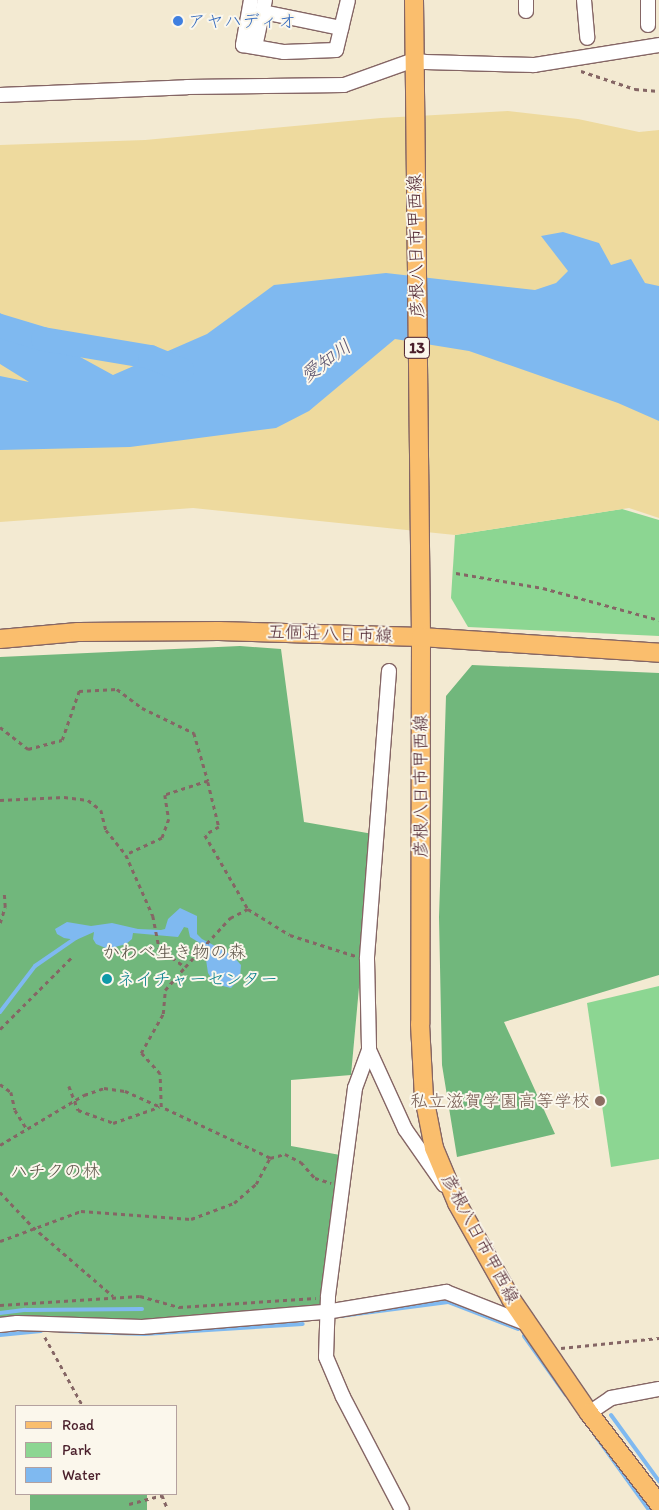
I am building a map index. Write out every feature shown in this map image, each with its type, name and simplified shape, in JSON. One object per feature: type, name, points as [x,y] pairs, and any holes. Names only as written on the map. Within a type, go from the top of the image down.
[{"type":"main road","name":"彦根八日市甲西線","points":[[414,0],[421,637],[420,1024],[424,1097],[434,1148],[457,1203],[526,1323],[589,1413],[659,1504]]},
{"type":"main road","name":"五個荘八日市線","points":[[0,640],[78,632],[142,630],[421,637],[659,653]]},
{"type":"street","points":[[251,0],[243,45],[284,52],[336,50],[348,0]]},
{"type":"street","points":[[584,0],[587,38]]},
{"type":"street","points":[[648,0],[648,25]]},
{"type":"street","points":[[255,47],[264,6],[341,28]]},
{"type":"street","points":[[0,95],[187,86],[344,85],[414,60],[425,62],[534,65],[659,45]]},
{"type":"street","points":[[388,671],[367,959],[369,1050],[355,1088],[326,1312],[326,1357],[343,1397],[402,1510]]},
{"type":"street","points":[[369,1050],[405,1129],[457,1203]]},
{"type":"street","points":[[0,1325],[17,1323],[142,1327],[326,1312],[446,1292],[526,1323]]},
{"type":"street","points":[[589,1413],[611,1398],[659,1389]]},
{"type":"path","points":[[580,71],[635,89],[659,91]]},
{"type":"path","points":[[456,573],[543,588],[659,620]]},
{"type":"path","points":[[0,727],[28,749],[62,740],[79,691],[117,689],[142,708],[194,733],[219,828],[205,835],[248,909],[290,935],[367,959]]},
{"type":"path","points":[[126,855],[162,838],[169,818],[165,794],[208,781]]},
{"type":"path","points":[[0,800],[64,797],[88,800],[101,810],[106,830],[126,855],[153,916],[159,948],[185,966]]},
{"type":"path","points":[[0,923],[5,907],[4,892]]},
{"type":"path","points":[[161,1107],[160,1074],[140,1053],[163,1014],[165,990],[230,918],[248,909]]},
{"type":"path","points":[[0,1029],[72,957]]},
{"type":"path","points":[[0,1084],[11,1092],[15,1110],[27,1129]]},
{"type":"path","points":[[70,1086],[78,1110],[113,1123],[161,1107]]},
{"type":"path","points":[[0,1145],[84,1095],[104,1088],[125,1091],[270,1158],[286,1154],[301,1162],[315,1178],[342,1186]]},
{"type":"path","points":[[0,1241],[33,1227],[81,1211],[191,1219],[234,1203],[256,1184],[270,1158]]},
{"type":"path","points":[[0,1192],[33,1227],[113,1296]]},
{"type":"path","points":[[0,1305],[113,1296],[140,1296],[179,1307],[328,1297]]},
{"type":"path","points":[[45,1337],[82,1405]]},
{"type":"path","points":[[544,1349],[659,1338]]},
{"type":"path","points":[[129,1504],[159,1495]]},
{"type":"path","points":[[162,1495],[168,1510]]},
{"type":"green space","points":[[622,509],[659,520],[659,636],[468,627],[451,598],[455,535]]},
{"type":"green space","name":"かわべ生き物の森","points":[[240,646],[281,649],[304,822],[373,834],[351,1075],[291,1080],[291,1146],[351,1157],[332,1306],[270,1310],[185,1321],[38,1317],[0,1319],[0,657]]},
{"type":"green space","points":[[472,665],[659,673],[659,975],[504,1022],[555,1134],[457,1157],[442,1065],[439,917],[446,696]]},
{"type":"green space","points":[[659,986],[659,1159],[611,1167],[587,1003]]},
{"type":"green space","points":[[30,1495],[147,1495],[147,1510],[30,1510]]},
{"type":"sand","points":[[508,111],[578,119],[639,132],[659,130],[659,518],[629,508],[455,535],[193,508],[0,522],[0,145],[145,140],[381,118]]},
{"type":"water","points":[[563,232],[599,243],[611,265],[631,259],[645,283],[659,286],[659,421],[618,403],[469,351],[395,339],[309,411],[276,428],[130,447],[0,450],[0,376],[29,382],[0,364],[0,313],[113,375],[207,334],[274,285],[386,273],[535,290],[556,283],[568,271],[541,236]]},
{"type":"water","points":[[180,908],[197,916],[197,934],[202,939],[232,955],[241,965],[240,978],[231,988],[215,984],[208,973],[205,953],[208,948],[190,937],[188,928],[184,927],[178,937],[133,933],[132,939],[126,944],[108,949],[96,944],[93,939],[94,932],[76,940],[64,938],[57,934],[55,929],[67,922],[91,926],[112,923],[138,929],[161,930],[165,929],[168,919]]},
{"type":"waterway","name":"愛知川","points":[[0,326],[43,339],[150,357],[182,370]]},
{"type":"waterway","points":[[0,1012],[35,966],[77,937]]},
{"type":"waterway","points":[[341,1316],[448,1302],[518,1329]]},
{"type":"waterway","points":[[0,1313],[26,1310],[142,1309]]},
{"type":"waterway","points":[[60,1331],[144,1334],[303,1324]]},
{"type":"waterway","points":[[0,1335],[41,1331]]},
{"type":"waterway","points":[[524,1336],[566,1395]]},
{"type":"waterway","points":[[611,1415],[659,1481]]},
{"type":"waterway","points":[[595,1435],[649,1510]]},
{"type":"place","name":"アヤハディオ","points":[[178,21]]},
{"type":"place","name":"ネイチャーセンター","points":[[107,979]]},
{"type":"place","name":"私立滋賀学園高等学校","points":[[600,1101]]},
{"type":"park label","name":"ハチクの林","points":[[55,1171]]}]
